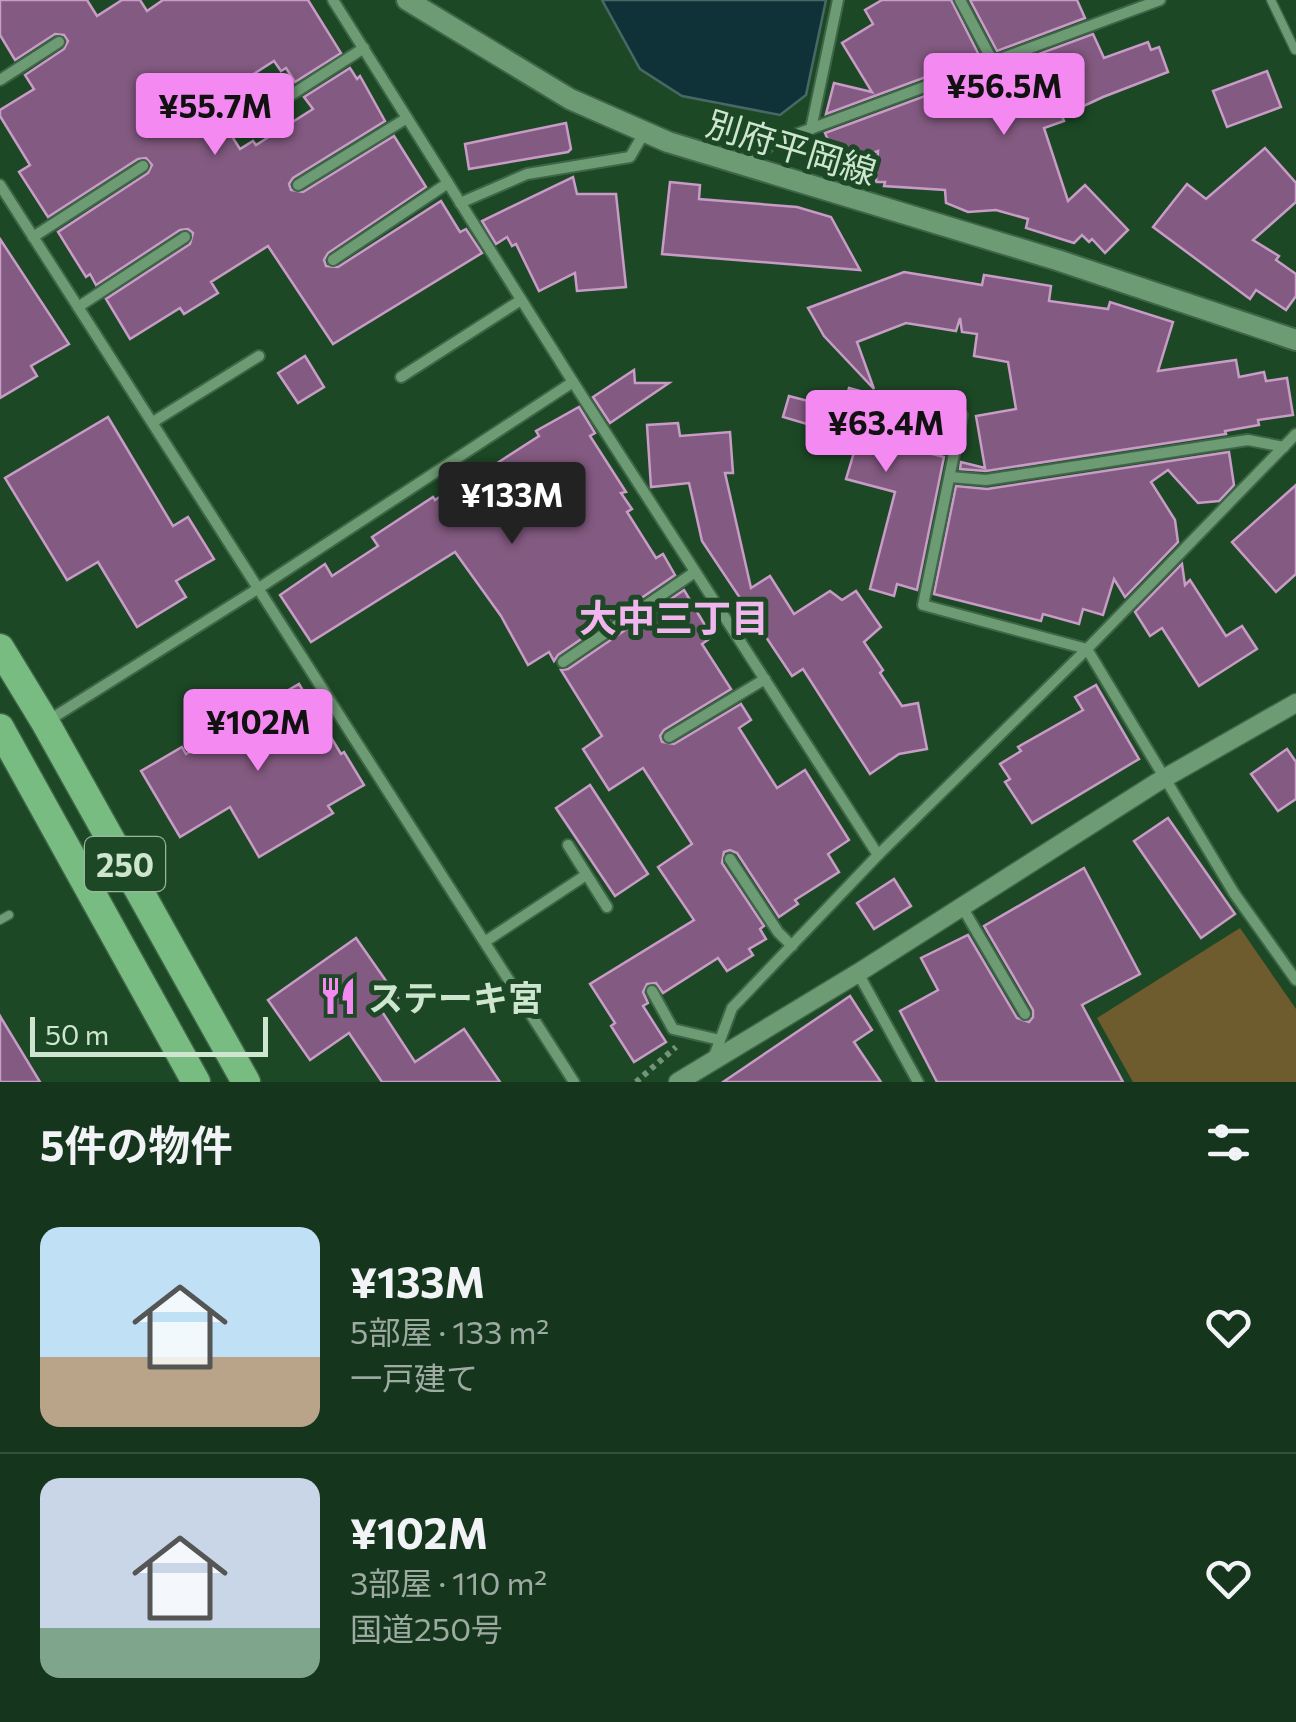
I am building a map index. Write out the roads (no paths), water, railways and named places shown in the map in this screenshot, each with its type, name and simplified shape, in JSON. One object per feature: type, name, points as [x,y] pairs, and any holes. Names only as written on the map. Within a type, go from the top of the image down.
[{"type":"highway","name":"250","points":[[0,648],[246,1082]]},
{"type":"highway","name":"250","points":[[4,743],[196,1082]]},
{"type":"main road","name":"別府平岡線","points":[[406,0],[570,99],[668,142],[1058,260],[1296,340]]},
{"type":"street","points":[[334,0],[572,382],[878,855]]},
{"type":"street","points":[[811,129],[838,0]]},
{"type":"street","points":[[960,0],[993,62]]},
{"type":"street","points":[[744,166],[775,142],[1160,0]]},
{"type":"street","points":[[0,80],[59,42]]},
{"type":"street","points":[[246,124],[364,48]]},
{"type":"street","points":[[298,185],[407,118]]},
{"type":"street","points":[[460,203],[528,174],[630,157],[645,132]]},
{"type":"street","points":[[33,237],[143,166]]},
{"type":"street","points":[[334,260],[448,183]]},
{"type":"street","points":[[0,185],[574,1082]]},
{"type":"street","points":[[78,306],[185,237]]},
{"type":"street","points":[[401,378],[521,300]]},
{"type":"street","points":[[152,422],[259,356]]},
{"type":"street","points":[[45,722],[260,588],[572,382]]},
{"type":"street","points":[[962,415],[924,605],[1087,649],[1234,893],[1296,980]]},
{"type":"street","points":[[711,1063],[732,1008],[878,855],[1087,649],[1296,434]]},
{"type":"street","points":[[950,477],[986,480],[1248,440],[1284,447]]},
{"type":"street","points":[[563,662],[695,572]]},
{"type":"street","points":[[669,737],[764,680]]},
{"type":"street","points":[[678,1082],[858,973],[1164,778],[1296,702]]},
{"type":"street","points":[[568,845],[607,906]]},
{"type":"street","points":[[730,858],[778,932],[792,946]]},
{"type":"street","points":[[486,941],[586,875]]},
{"type":"street","points":[[962,904],[1024,1014]]},
{"type":"street","points":[[858,973],[918,1082]]},
{"type":"street","points":[[652,990],[672,1029],[720,1040]]},
{"type":"lane","points":[[1271,0],[1295,50]]},
{"type":"water","points":[[602,0],[826,0],[806,95],[780,115],[682,96],[640,69]]},
{"type":"place","name":"ステーキ宮","points":[[338,996]]},
{"type":"district","name":"大中三丁目","points":[[674,616]]}]
